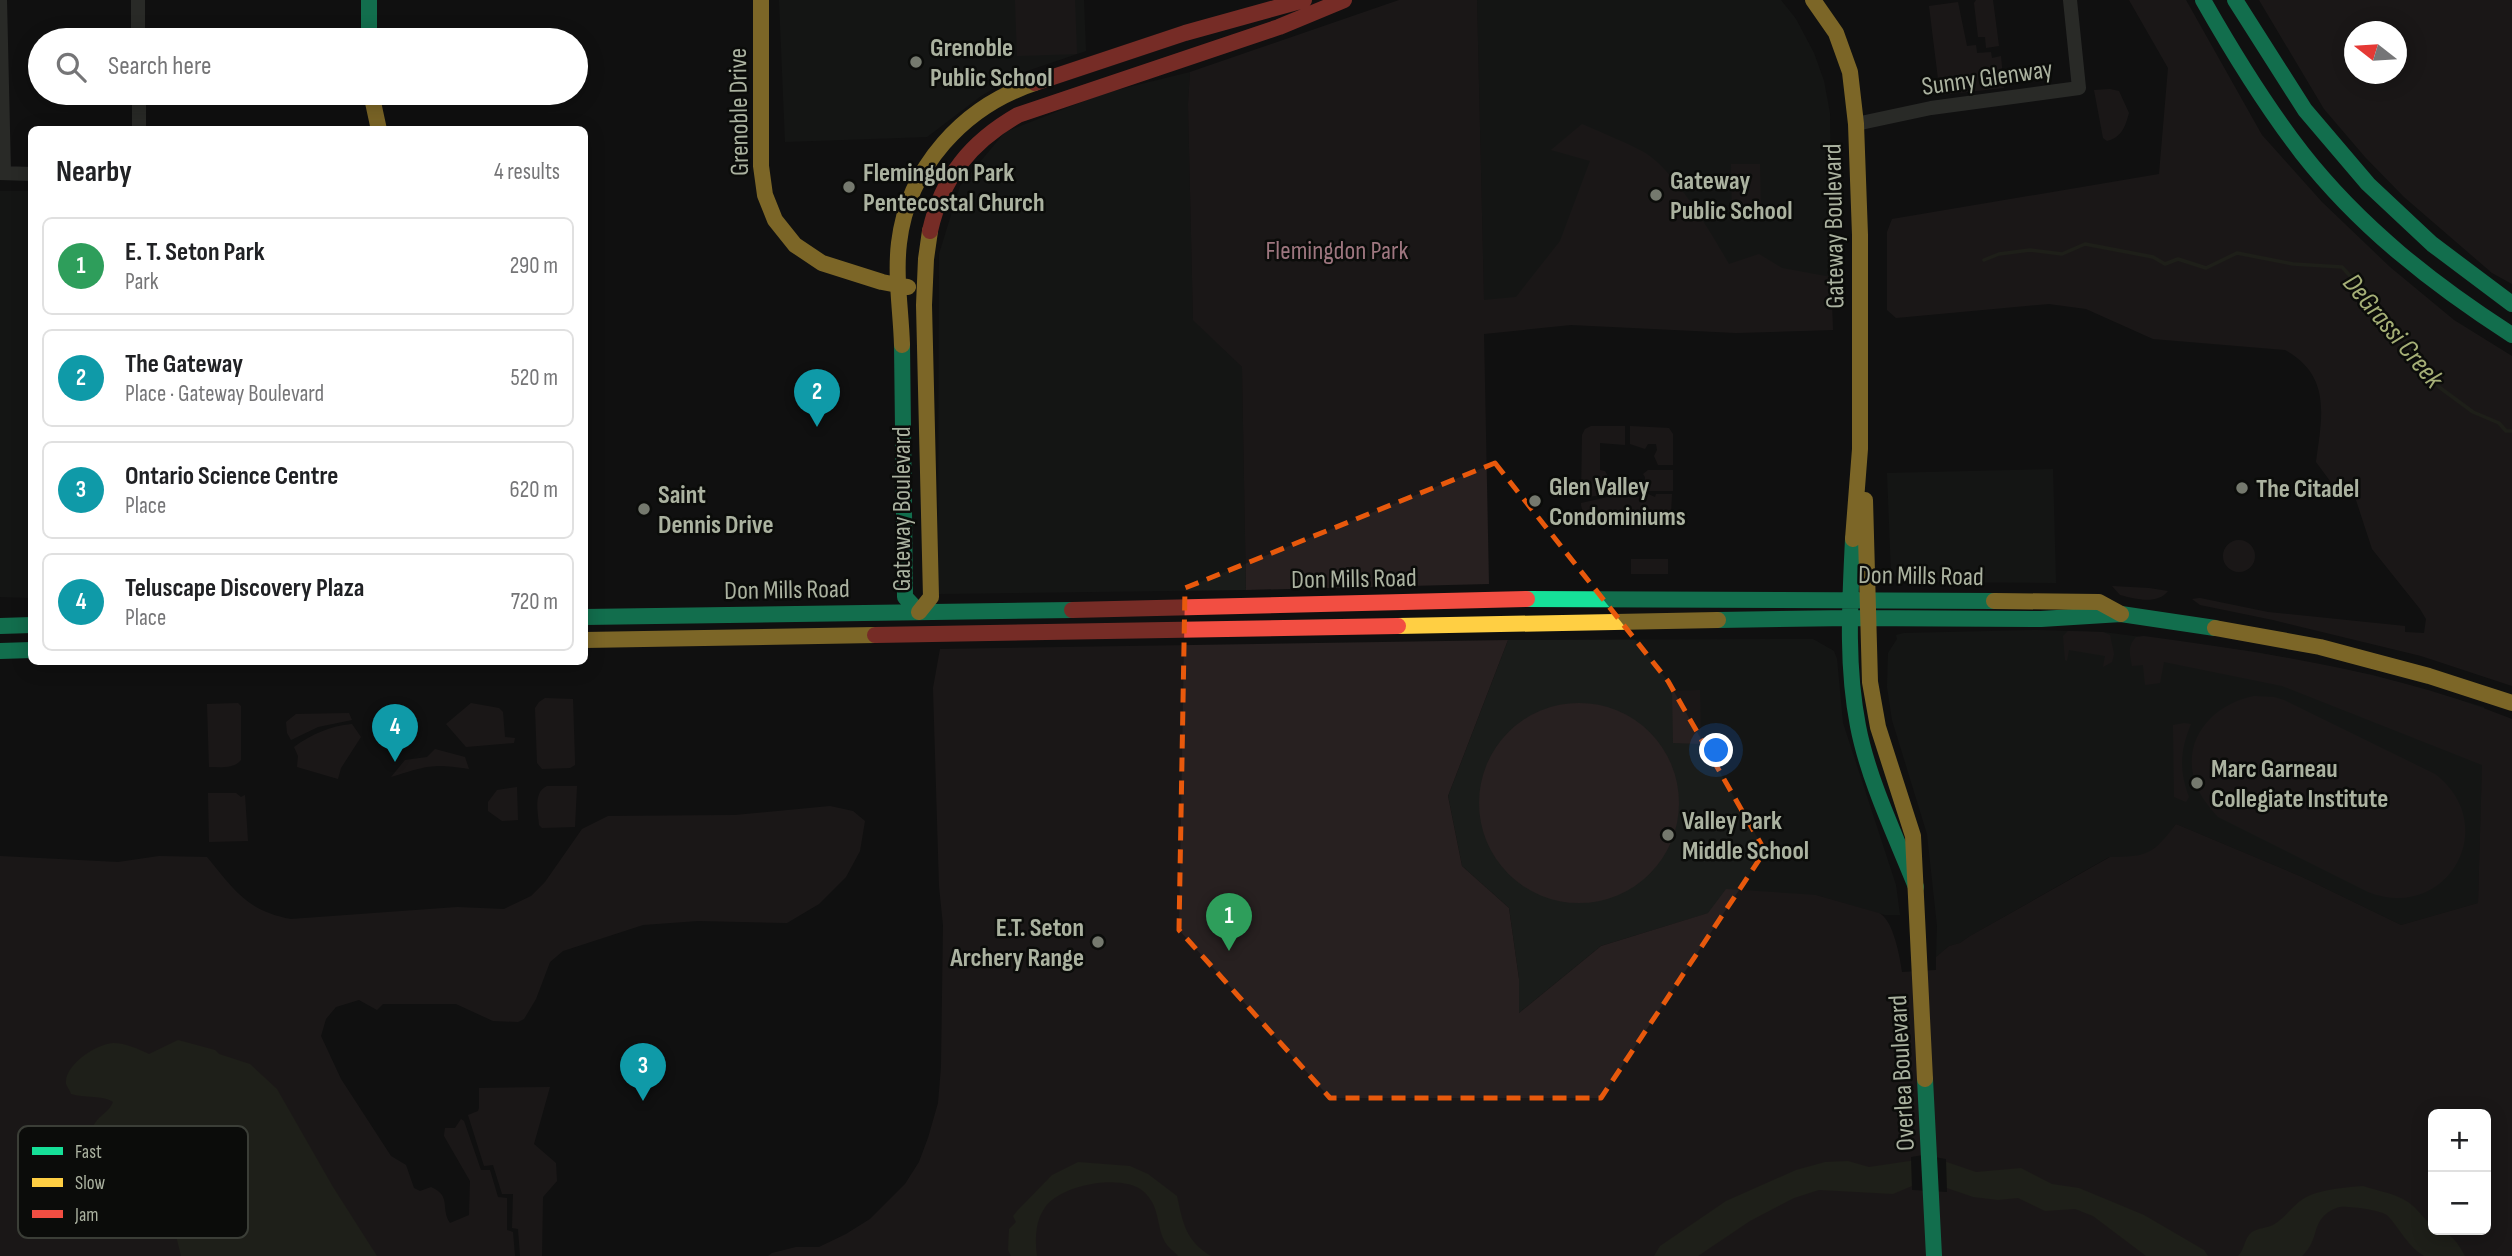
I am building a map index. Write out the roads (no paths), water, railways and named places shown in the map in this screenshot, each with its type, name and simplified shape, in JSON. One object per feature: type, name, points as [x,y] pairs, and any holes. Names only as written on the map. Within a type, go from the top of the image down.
[{"type":"main road","points":[[369,0],[369,28]]},
{"type":"main road","name":"Grenoble Drive","points":[[761,0],[761,166],[765,195],[775,220],[795,245],[822,263],[897,286],[923,289]]},
{"type":"main road","name":"Gateway Boulevard","points":[[1304,0],[1217,23],[1010,91],[984,105],[947,137],[923,171],[906,214],[897,252],[897,286],[901,307],[905,597],[919,612],[931,597],[923,289],[932,225],[941,194],[958,163],[972,148],[1018,116],[1279,27],[1344,0]]},
{"type":"main road","name":"Gateway Boulevard","points":[[1813,0],[1836,33],[1850,72],[1856,124],[1860,235],[1860,461],[1866,505],[1860,599]]},
{"type":"main road","points":[[2203,0],[2241,65],[2281,124],[2331,186],[2396,250],[2481,316],[2512,335]]},
{"type":"main road","points":[[2235,0],[2305,110],[2368,184],[2432,244],[2512,304]]},
{"type":"main road","points":[[1123,53],[1132,77]]},
{"type":"main road","points":[[374,105],[378,126]]},
{"type":"main road","points":[[904,492],[928,488]]},
{"type":"main road","name":"Don Mills Road","points":[[588,617],[1574,598],[2099,602],[2121,614]]},
{"type":"main road","name":"Overlea Boulevard","points":[[1860,599],[1850,618],[1851,681],[1857,728],[1867,761],[1916,887]]},
{"type":"main road","name":"Overlea Boulevard","points":[[1860,599],[1868,618],[1870,682],[1878,727],[1913,836],[1934,1256]]},
{"type":"main road","name":"Don Mills Road","points":[[588,640],[1850,618],[2041,620],[2121,614],[2177,621],[2320,647],[2429,676],[2512,703]]},
{"type":"main road","points":[[0,626],[28,625]]},
{"type":"main road","points":[[0,651],[28,650]]},
{"type":"street","points":[[0,0],[2,173],[28,174]]},
{"type":"street","points":[[138,0],[138,28]]},
{"type":"street","name":"Sunny Glenway","points":[[1856,124],[1931,108],[2079,88],[2070,0]]},
{"type":"street","points":[[139,105],[139,126]]},
{"type":"waterway","name":"DeGrassi Creek","points":[[1984,260],[1999,254],[2030,250],[2062,254],[2085,244],[2153,257],[2165,264],[2178,259],[2206,268],[2237,253],[2293,264],[2342,267],[2389,319],[2439,387],[2473,412],[2499,423],[2506,431],[2512,431]]},
{"type":"place","name":"Grenoble Public School","points":[[916,62]]},
{"type":"place","name":"Flemingdon Park Pentecostal Church","points":[[849,187]]},
{"type":"place","name":"Gateway Public School","points":[[1656,195]]},
{"type":"place","name":"The Gateway","points":[[817,427]]},
{"type":"place","name":"The Citadel","points":[[2242,488]]},
{"type":"place","name":"Glen Valley Condominiums","points":[[1535,501]]},
{"type":"place","name":"Saint Dennis Drive","points":[[644,509]]},
{"type":"place","name":"Teluscape Discovery Plaza","points":[[395,762]]},
{"type":"place","name":"Marc Garneau Collegiate Institute","points":[[2197,783]]},
{"type":"place","name":"Valley Park Middle School","points":[[1668,835]]},
{"type":"place","name":"E.T. Seton Archery Range","points":[[1098,942]]},
{"type":"place","name":"E. T. Seton Park","points":[[1229,951]]},
{"type":"place","name":"Ontario Science Centre","points":[[643,1101]]},
{"type":"park label","name":"Flemingdon Park","points":[[1337,250]]}]
